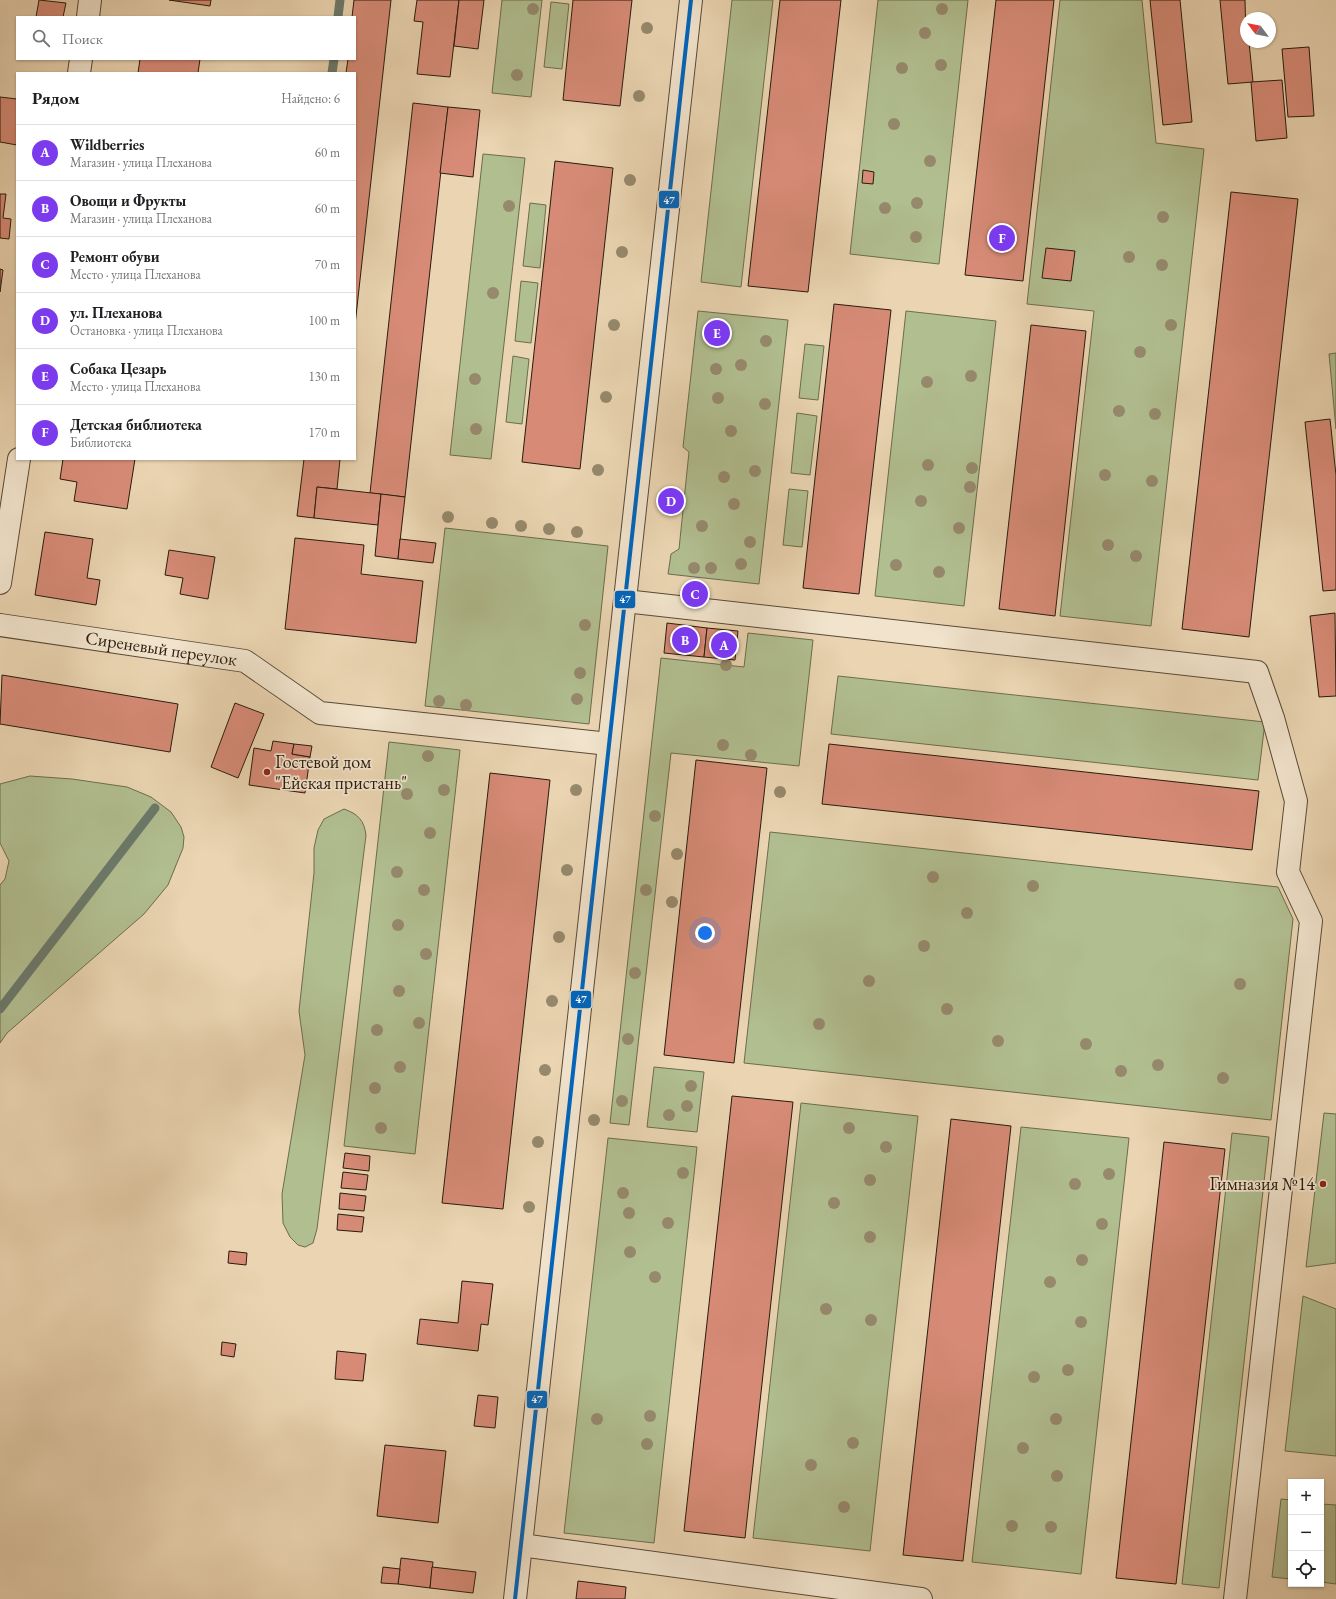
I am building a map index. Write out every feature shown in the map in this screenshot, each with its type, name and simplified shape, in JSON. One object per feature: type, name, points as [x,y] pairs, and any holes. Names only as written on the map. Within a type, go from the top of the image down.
[{"type":"street","points":[[88,16],[90,0]]},
{"type":"street","points":[[516,1599],[691,0]]},
{"type":"street","points":[[79,72],[81,60]]},
{"type":"street","points":[[0,583],[19,460]]},
{"type":"street","points":[[625,601],[1257,672],[1296,801],[1288,872],[1311,921],[1236,1599]]},
{"type":"street","name":"Сиреневый переулок","points":[[0,625],[245,661],[320,713],[610,744]]},
{"type":"street","points":[[522,1545],[921,1599]]},
{"type":"green space","points":[[502,0],[542,0],[531,97],[492,93]]},
{"type":"green space","points":[[732,0],[773,0],[741,287],[701,282]]},
{"type":"green space","points":[[878,0],[968,0],[939,264],[850,254]]},
{"type":"green space","points":[[1060,0],[1142,0],[1156,143],[1204,149],[1151,626],[1060,616],[1094,311],[1027,304]]},
{"type":"green space","points":[[551,2],[569,4],[562,69],[544,67]]},
{"type":"green space","points":[[483,154],[525,158],[491,459],[450,455]]},
{"type":"green space","points":[[530,203],[546,205],[540,268],[523,266]]},
{"type":"green space","points":[[521,281],[538,283],[531,343],[515,341]]},
{"type":"green space","points":[[698,311],[788,320],[759,584],[668,574],[671,554],[679,549],[689,452],[683,447]]},
{"type":"green space","points":[[906,311],[996,321],[964,606],[875,596]]},
{"type":"green space","points":[[805,344],[824,346],[818,400],[799,398]]},
{"type":"green space","points":[[1336,353],[1336,429],[1329,354]]},
{"type":"green space","points":[[513,356],[529,359],[522,424],[506,422]]},
{"type":"green space","points":[[797,413],[817,416],[810,475],[791,473]]},
{"type":"green space","points":[[789,489],[808,491],[802,547],[783,545]]},
{"type":"green space","points":[[445,528],[608,546],[589,724],[425,706]]},
{"type":"green space","points":[[748,633],[813,640],[799,766],[671,753],[629,1125],[610,1123],[661,658],[744,667]]},
{"type":"green space","points":[[838,676],[1265,722],[1258,780],[831,734]]},
{"type":"green space","points":[[389,742],[460,750],[415,1154],[344,1146]]},
{"type":"green space","points":[[30,776],[72,779],[127,787],[151,797],[171,812],[181,827],[184,837],[183,848],[168,885],[144,914],[7,1033],[0,1043],[0,885],[5,879],[9,861],[0,843],[0,784]]},
{"type":"green space","points":[[344,809],[360,818],[364,825],[366,835],[317,1229],[313,1243],[305,1247],[298,1245],[290,1237],[283,1223],[282,1194],[305,1055],[299,1011],[314,873],[314,848],[318,830],[324,819]]},
{"type":"green space","points":[[770,832],[1278,887],[1293,919],[1271,1120],[744,1063]]},
{"type":"green space","points":[[654,1067],[704,1072],[697,1132],[647,1127]]},
{"type":"green space","points":[[801,1103],[918,1116],[870,1551],[753,1538]]},
{"type":"green space","points":[[1324,1113],[1336,1114],[1336,1263],[1306,1267]]},
{"type":"green space","points":[[1021,1127],[1129,1138],[1081,1574],[972,1562]]},
{"type":"green space","points":[[1232,1133],[1269,1137],[1219,1588],[1182,1584]]},
{"type":"green space","points":[[608,1138],[697,1147],[654,1543],[564,1533]]},
{"type":"green space","points":[[1303,1296],[1336,1309],[1336,1456],[1285,1451]]},
{"type":"green space","points":[[1281,1499],[1288,1500],[1288,1579],[1272,1577]]},
{"type":"green space","points":[[1324,1504],[1336,1505],[1336,1584],[1324,1582]]},
{"type":"building","points":[[39,0],[66,3],[63,16],[36,16]]},
{"type":"building","points":[[169,0],[211,0],[210,6]]},
{"type":"building","points":[[354,0],[391,0],[356,316],[356,72],[346,72],[348,60],[356,60],[356,16],[352,16]]},
{"type":"building","points":[[417,0],[459,0],[450,77],[417,74],[423,22],[414,21]]},
{"type":"building","points":[[459,0],[484,0],[478,49],[454,46]]},
{"type":"building","points":[[573,0],[632,0],[620,106],[563,100]]},
{"type":"building","points":[[780,0],[841,0],[808,292],[748,286]]},
{"type":"building","points":[[996,0],[1054,0],[1023,281],[965,275]]},
{"type":"building","points":[[1150,0],[1180,0],[1192,122],[1163,125]]},
{"type":"building","points":[[1220,0],[1245,0],[1245,12],[1240,12],[1240,48],[1250,48],[1253,82],[1228,84]]},
{"type":"building","points":[[1309,47],[1314,116],[1288,117],[1282,49]]},
{"type":"building","points":[[140,60],[200,60],[198,72],[138,72]]},
{"type":"building","points":[[1282,80],[1287,138],[1256,141],[1251,82]]},
{"type":"building","points":[[0,97],[16,99],[16,145],[0,142]]},
{"type":"building","points":[[413,103],[448,107],[405,497],[370,493]]},
{"type":"building","points":[[448,107],[480,110],[473,177],[440,173]]},
{"type":"building","points":[[555,161],[613,168],[580,469],[522,462]]},
{"type":"building","points":[[863,170],[874,172],[873,184],[862,183]]},
{"type":"building","points":[[1231,192],[1298,199],[1249,637],[1182,629]]},
{"type":"building","points":[[0,194],[6,194],[3,218],[11,219],[9,239],[0,238]]},
{"type":"building","points":[[1046,248],[1075,251],[1071,281],[1042,278]]},
{"type":"building","points":[[0,269],[3,270],[0,292]]},
{"type":"building","points":[[834,304],[891,310],[859,594],[803,588]]},
{"type":"building","points":[[1031,325],[1086,331],[1055,616],[999,609]]},
{"type":"building","points":[[1330,419],[1336,475],[1336,590],[1323,591],[1305,422]]},
{"type":"building","points":[[63,460],[135,460],[127,509],[74,501],[77,482],[60,479]]},
{"type":"building","points":[[304,460],[340,460],[337,489],[317,487],[314,518],[297,516]]},
{"type":"building","points":[[317,487],[381,494],[378,525],[314,518]]},
{"type":"building","points":[[381,494],[405,497],[398,559],[375,556]]},
{"type":"building","points":[[45,532],[93,539],[87,578],[100,580],[96,605],[35,595]]},
{"type":"building","points":[[295,538],[364,545],[361,574],[423,581],[416,643],[285,629]]},
{"type":"building","points":[[400,539],[436,543],[433,563],[398,559]]},
{"type":"building","points":[[169,550],[215,557],[208,599],[180,594],[183,578],[165,575]]},
{"type":"building","points":[[690,584],[702,585],[700,604],[688,603]]},
{"type":"building","points":[[1335,613],[1336,696],[1319,697],[1310,616]]},
{"type":"building","points":[[667,623],[707,628],[704,657],[664,653]]},
{"type":"building","points":[[707,628],[738,631],[735,660],[704,657]]},
{"type":"building","points":[[2,675],[178,704],[170,752],[0,724]]},
{"type":"building","points":[[235,703],[264,714],[238,778],[211,767]]},
{"type":"building","points":[[273,741],[294,744],[292,754],[310,757],[305,793],[249,785],[254,748],[271,751]]},
{"type":"building","points":[[294,744],[312,746],[310,757],[292,754]]},
{"type":"building","points":[[829,744],[1259,791],[1252,850],[822,804]]},
{"type":"building","points":[[696,760],[767,768],[734,1063],[664,1055]]},
{"type":"building","points":[[490,773],[550,780],[503,1209],[442,1203]]},
{"type":"building","points":[[732,1096],[793,1102],[745,1538],[684,1531]]},
{"type":"building","points":[[951,1119],[1011,1126],[963,1561],[903,1555]]},
{"type":"building","points":[[1164,1142],[1225,1149],[1176,1584],[1116,1578]]},
{"type":"building","points":[[345,1153],[370,1156],[369,1171],[343,1168]]},
{"type":"building","points":[[343,1172],[368,1175],[366,1190],[341,1188]]},
{"type":"building","points":[[340,1193],[366,1196],[364,1211],[339,1209]]},
{"type":"building","points":[[338,1214],[364,1217],[362,1232],[337,1230]]},
{"type":"building","points":[[229,1251],[247,1253],[246,1265],[228,1263]]},
{"type":"building","points":[[462,1281],[493,1284],[488,1325],[481,1324],[478,1351],[417,1344],[420,1319],[458,1323]]},
{"type":"building","points":[[222,1342],[236,1344],[234,1357],[221,1355]]},
{"type":"building","points":[[337,1351],[366,1354],[363,1381],[335,1379]]},
{"type":"building","points":[[478,1395],[498,1397],[495,1428],[474,1426]]},
{"type":"building","points":[[385,1445],[446,1451],[438,1523],[377,1516]]},
{"type":"building","points":[[401,1558],[433,1562],[430,1588],[398,1584]]},
{"type":"building","points":[[383,1567],[400,1569],[398,1584],[381,1583]]},
{"type":"building","points":[[432,1567],[476,1572],[473,1593],[430,1588]]},
{"type":"building","points":[[578,1581],[626,1587],[625,1599],[576,1599]]},
{"type":"waterway","points":[[338,16],[340,0]]},
{"type":"waterway","points":[[332,72],[334,60]]},
{"type":"waterway","points":[[0,1009],[155,808]]},
{"type":"transit line","name":"47","points":[[515,1599],[691,0]]},
{"type":"place","name":"Детская библиотека","points":[[1002,238]]},
{"type":"place","name":"Собака Цезарь","points":[[717,333]]},
{"type":"place","name":"ул. Плеханова","points":[[671,501]]},
{"type":"place","name":"Ремонт обуви","points":[[695,594]]},
{"type":"place","name":"Овощи и Фрукты","points":[[685,640]]},
{"type":"place","name":"Wildberries","points":[[724,645]]},
{"type":"place","name":"Гостевой дом \"Ейская пристань\"","points":[[267,772]]},
{"type":"place","name":"Гимназия №14","points":[[1323,1184]]}]
